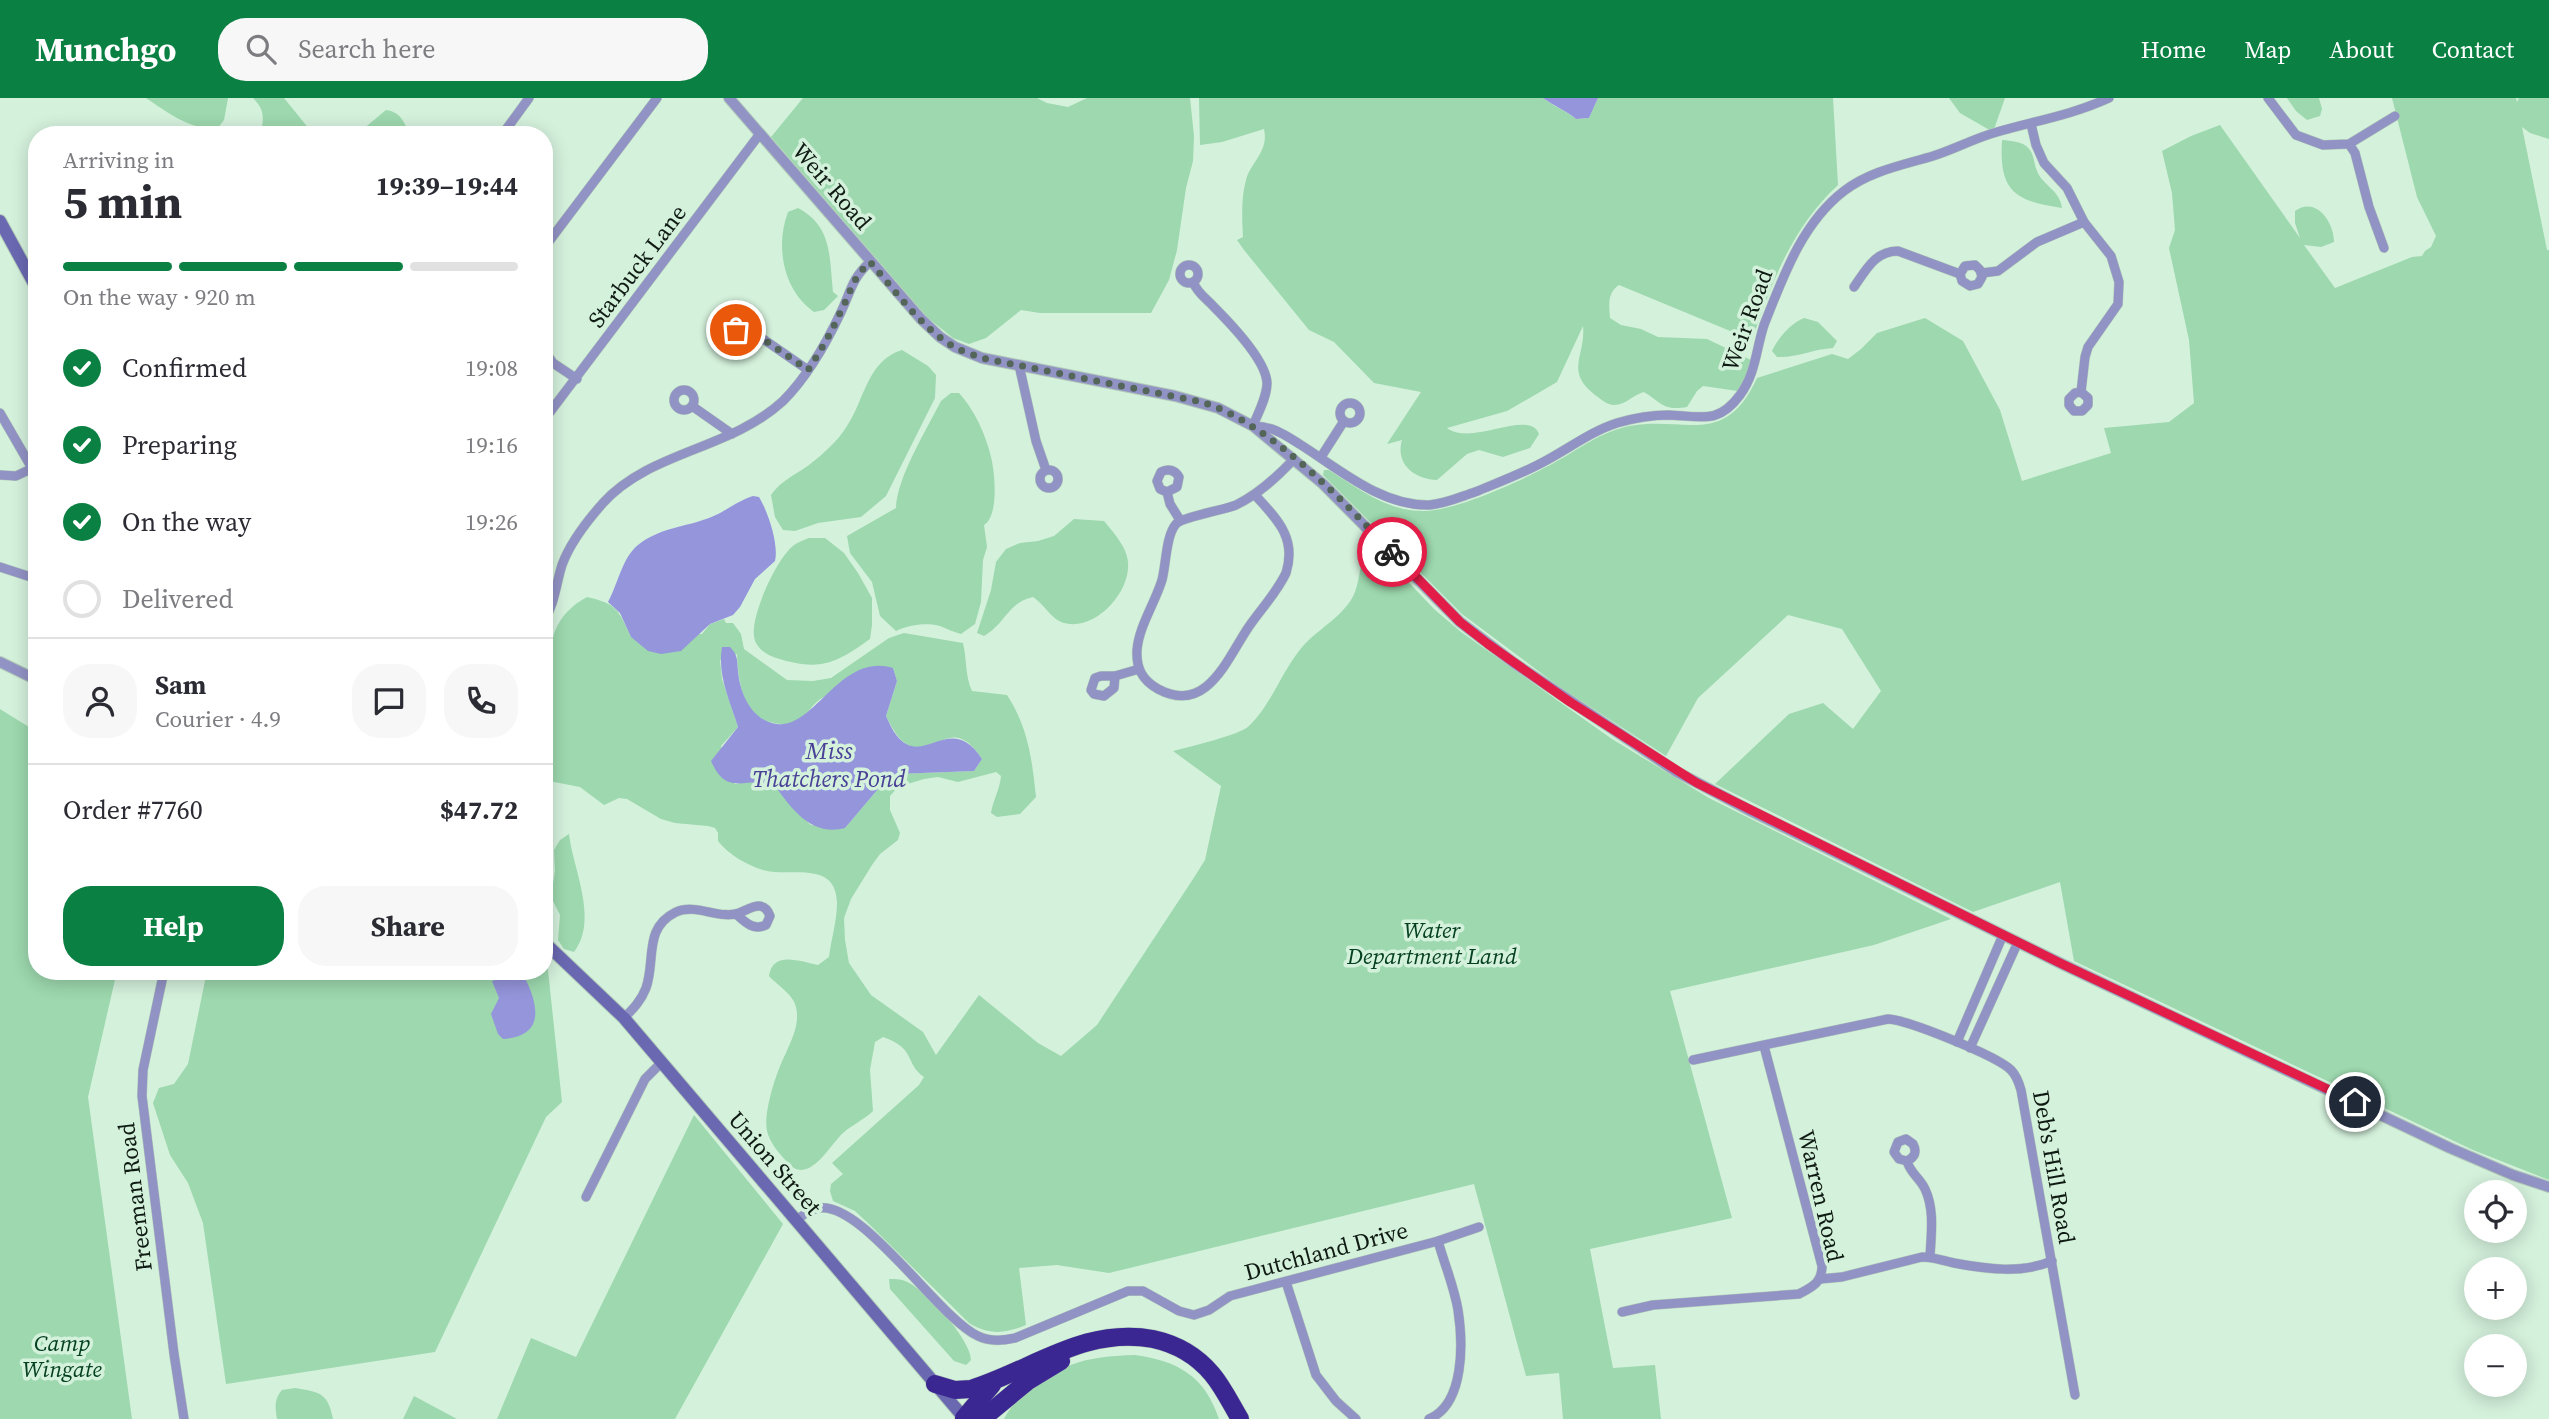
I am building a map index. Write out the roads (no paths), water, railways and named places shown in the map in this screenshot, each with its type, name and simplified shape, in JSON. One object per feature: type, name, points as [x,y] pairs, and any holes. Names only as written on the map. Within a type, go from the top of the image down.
[{"type":"highway","points":[[935,1384],[966,1391],[1081,1343],[1114,1337],[1148,1338],[1175,1346],[1198,1360],[1218,1382],[1240,1419]]},
{"type":"highway","points":[[982,1419],[1040,1373],[1075,1356],[1101,1349],[1141,1348],[1175,1357],[1194,1370],[1213,1391],[1224,1419]]},
{"type":"highway","points":[[964,1419],[985,1391],[1000,1379]]},
{"type":"highway","points":[[999,1419],[1008,1398]]},
{"type":"main road","points":[[0,221],[28,272]]},
{"type":"main road","name":"Union Street","points":[[553,951],[624,1018],[964,1419]]},
{"type":"street","points":[[509,126],[529,98]]},
{"type":"street","points":[[553,236],[657,98]]},
{"type":"street","name":"Weir Road","points":[[1253,425],[1272,428],[1350,477],[1396,501],[1419,505],[1452,500],[1523,473],[1599,429],[1621,422],[1657,415],[1706,418],[1717,415],[1731,405],[1748,383],[1754,371],[1764,327],[1798,244],[1831,202],[1858,181],[1873,174],[1997,132],[2075,112],[2109,98]]},
{"type":"street","points":[[2268,98],[2296,135],[2323,145],[2350,145],[2395,116]]},
{"type":"street","name":"Weir Road","points":[[731,99],[870,262],[921,319],[949,344],[982,358],[1202,402],[1235,414],[1253,425],[1294,459],[1348,508],[1460,622],[1570,702],[1697,783],[2018,942],[2450,1148],[2512,1175],[2549,1187]]},
{"type":"street","points":[[2031,124],[2044,163],[2067,188],[2084,222],[2111,256],[2116,267],[2120,294],[2114,312],[2088,347],[2081,393]]},
{"type":"street","name":"Starbuck Lane","points":[[553,409],[759,135]]},
{"type":"street","points":[[2350,145],[2355,153],[2369,207],[2384,248]]},
{"type":"street","points":[[1982,273],[1998,271],[2037,242],[2084,222]]},
{"type":"street","points":[[1854,287],[1874,260],[1890,251],[1898,251],[1960,274],[1964,284],[1973,286],[1980,282],[1982,273],[1978,266],[1970,264],[1963,268],[1960,274]]},
{"type":"street","points":[[553,602],[567,554],[612,494],[644,471],[732,435],[781,402],[808,370],[841,312],[852,282],[870,262]]},
{"type":"street","points":[[1193,282],[1201,296],[1215,307],[1262,367],[1266,383],[1265,394],[1253,425]]},
{"type":"street","points":[[753,332],[808,370]]},
{"type":"street","points":[[553,362],[577,379]]},
{"type":"street","points":[[1019,365],[1036,441],[1046,470]]},
{"type":"street","points":[[692,406],[732,435]]},
{"type":"street","points":[[0,413],[28,459]]},
{"type":"street","points":[[1321,457],[1344,421]]},
{"type":"street","points":[[1255,495],[1283,529],[1290,547],[1286,573],[1217,677],[1205,689],[1189,694],[1166,693],[1149,684],[1139,669],[1137,648],[1162,578],[1174,527],[1180,520],[1227,508],[1255,495],[1294,459]]},
{"type":"street","points":[[0,475],[16,476],[28,473]]},
{"type":"street","points":[[1167,492],[1170,504],[1180,520]]},
{"type":"street","points":[[0,567],[28,576]]},
{"type":"street","points":[[0,662],[28,676]]},
{"type":"street","points":[[1115,676],[1139,669]]},
{"type":"street","points":[[624,1018],[636,1007],[646,988],[653,937],[662,922],[678,911],[687,909],[736,914]]},
{"type":"street","points":[[1957,1042],[2004,935]]},
{"type":"street","points":[[1970,1048],[2018,942]]},
{"type":"street","name":"Freeman Road","points":[[162,980],[144,1070],[142,1096],[184,1419]]},
{"type":"street","name":"Deb's Hill Road","points":[[1693,1060],[1888,1019],[1903,1021],[1957,1042],[2011,1070],[2019,1083],[2075,1395]]},
{"type":"street","name":"Warren Road","points":[[1622,1312],[1653,1305],[1799,1294],[1814,1286],[1820,1279],[1822,1266],[1764,1046]]},
{"type":"street","points":[[586,1197],[645,1079],[661,1063]]},
{"type":"street","points":[[1907,1160],[1908,1167],[1927,1192],[1930,1205],[1930,1257]]},
{"type":"street","name":"Dutchland Drive","points":[[796,1220],[819,1208],[851,1218],[877,1240],[961,1326],[979,1337],[1003,1341],[1117,1295],[1136,1290],[1151,1294],[1185,1314],[1203,1313],[1230,1296],[1438,1241],[1479,1227]]},
{"type":"street","points":[[1429,1419],[1443,1410],[1454,1394],[1459,1354],[1458,1308],[1438,1241]]},
{"type":"street","points":[[1820,1279],[1842,1277],[1914,1258],[1930,1257],[1962,1265],[2005,1269],[2030,1268],[2052,1261]]},
{"type":"street","points":[[1286,1282],[1316,1375],[1336,1401],[1356,1419]]},
{"type":"water","points":[[1543,98],[1598,98],[1589,118],[1576,119]]},
{"type":"water","points":[[753,496],[759,497],[769,519],[774,537],[775,561],[755,579],[733,615],[710,624],[681,651],[661,654],[648,651],[631,637],[620,613],[608,602],[628,557],[646,539],[672,528],[709,518]]},
{"type":"water","name":"Miss Thatchers Pond","points":[[722,647],[730,647],[734,653],[739,680],[749,705],[768,722],[791,722],[804,715],[843,680],[858,671],[874,666],[893,668],[897,681],[886,716],[897,736],[907,744],[917,747],[959,739],[970,745],[982,759],[974,771],[896,774],[884,782],[845,828],[833,830],[813,825],[795,811],[774,784],[730,782],[723,779],[711,761],[738,727],[721,668]]},
{"type":"water","points":[[525,980],[535,1007],[533,1025],[527,1032],[503,1039],[498,1034],[491,1014],[499,998],[492,981]]},
{"type":"park label","name":"Water Department Land","points":[[1432,943]]},
{"type":"park label","name":"Camp Wingate","points":[[62,1356]]}]
